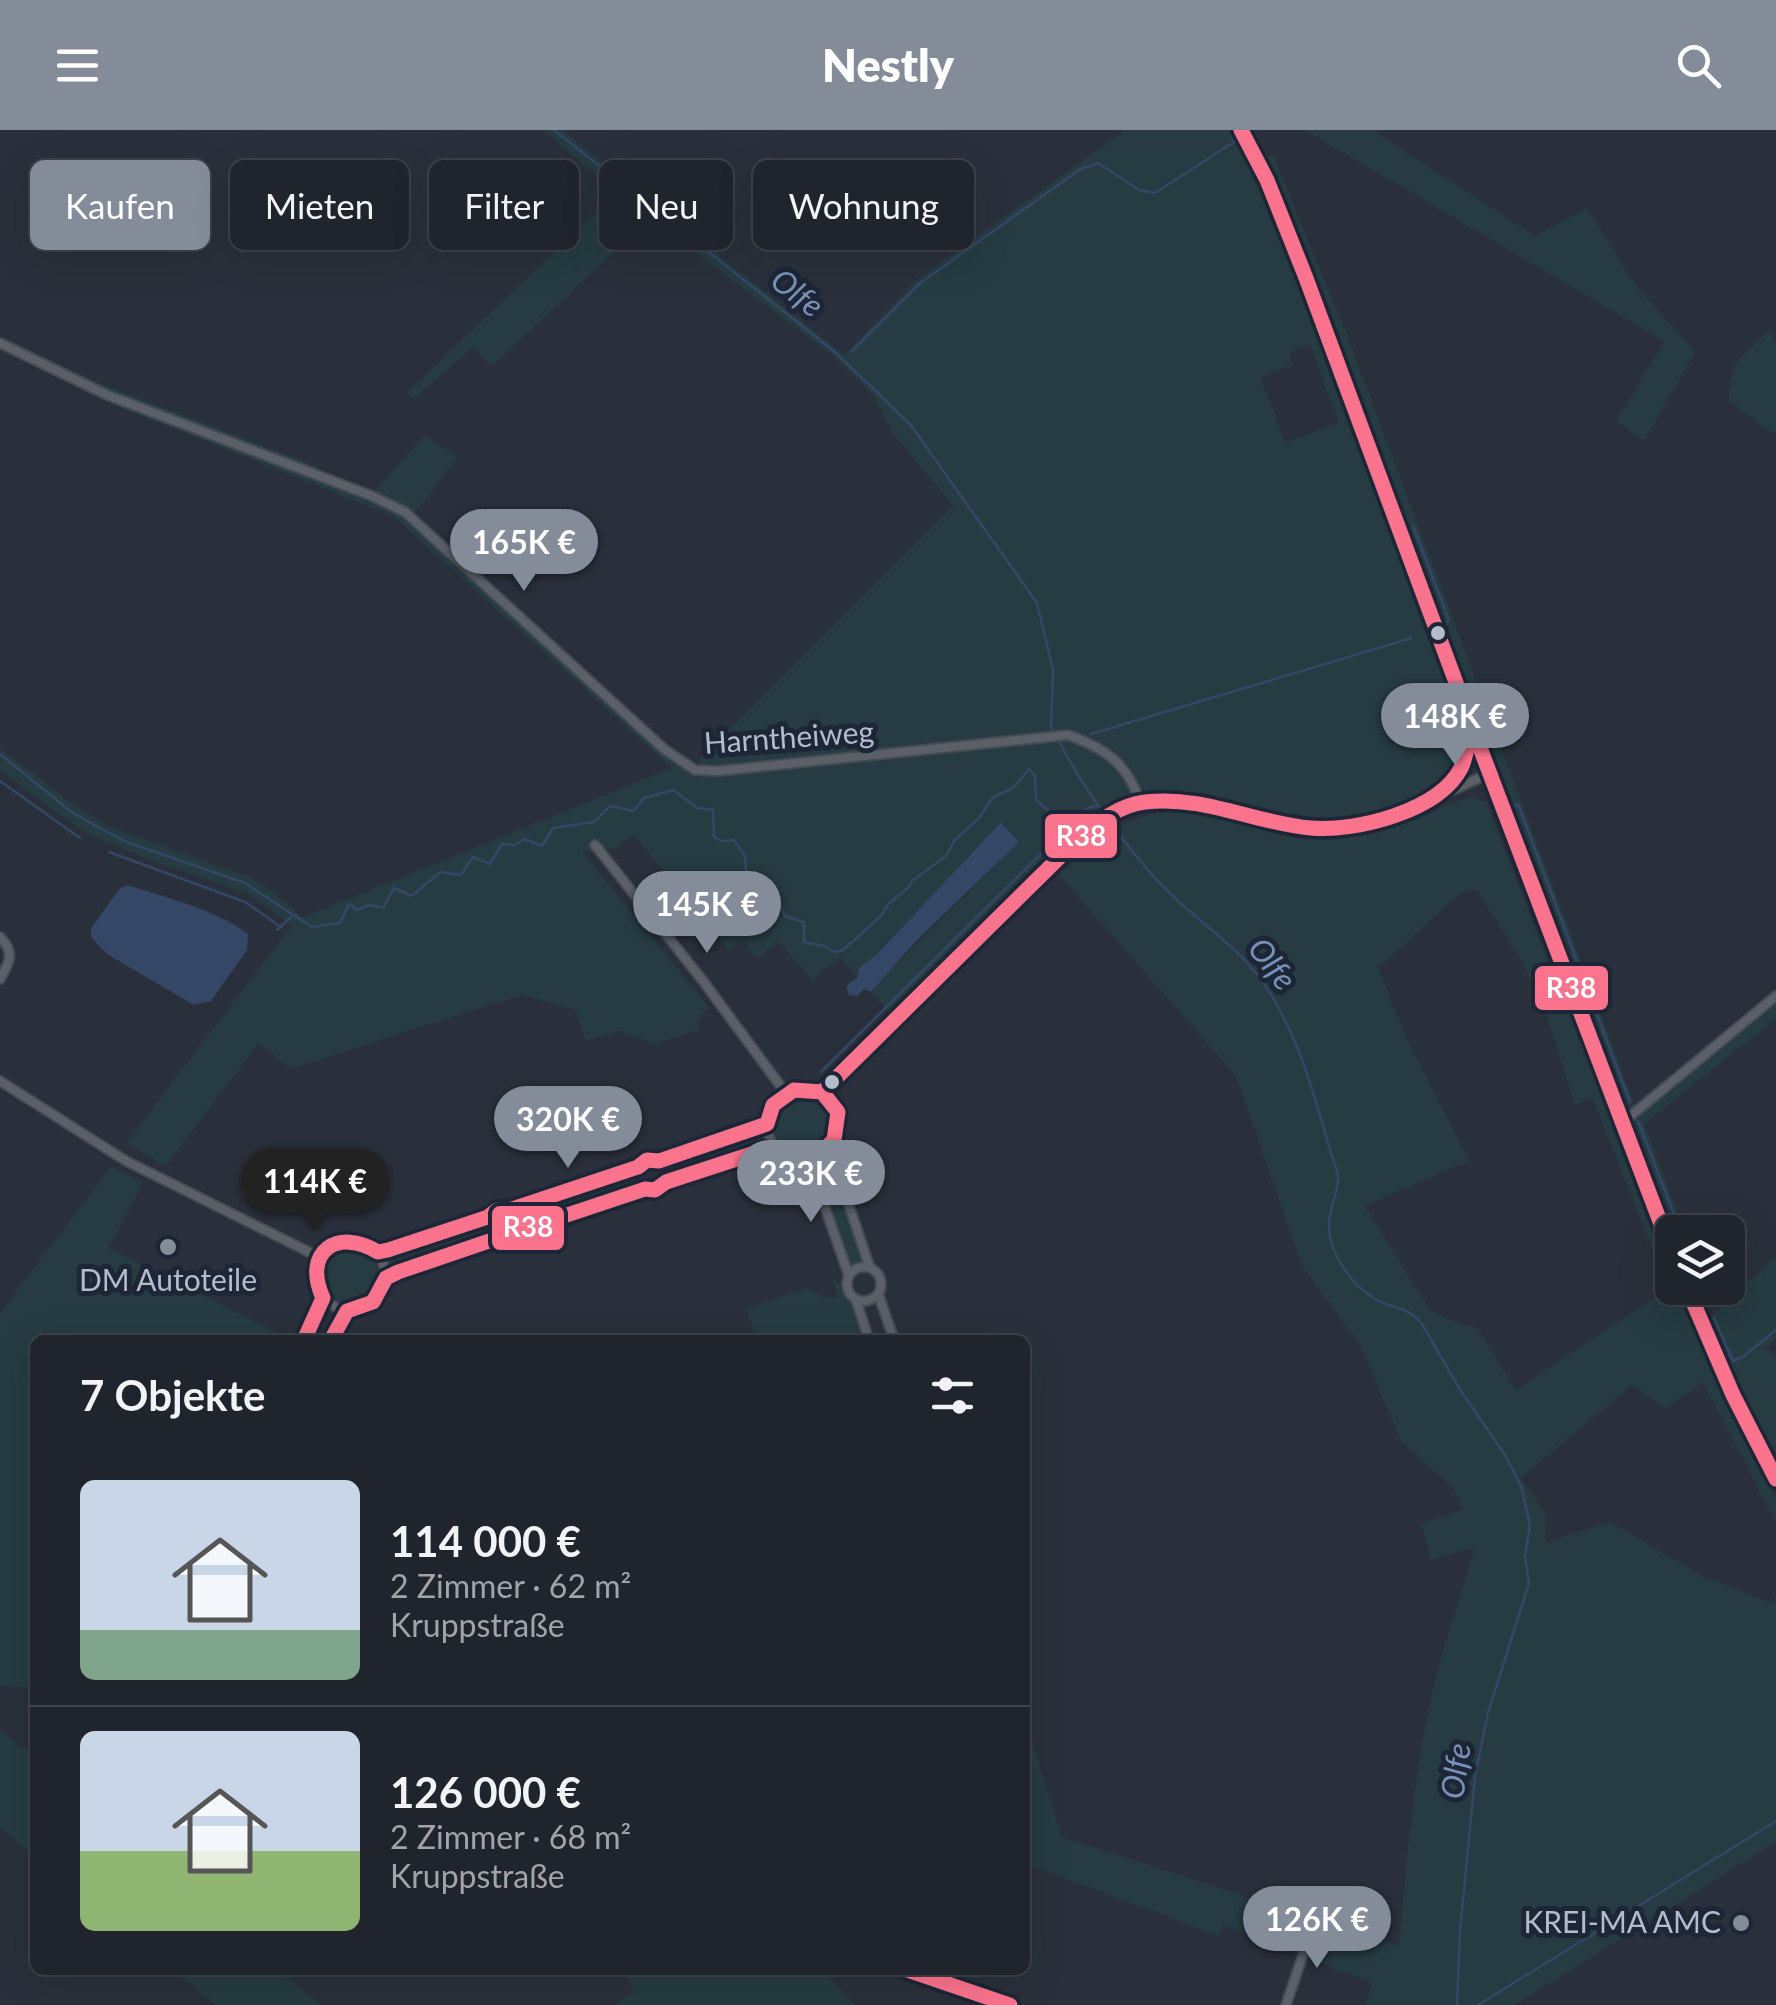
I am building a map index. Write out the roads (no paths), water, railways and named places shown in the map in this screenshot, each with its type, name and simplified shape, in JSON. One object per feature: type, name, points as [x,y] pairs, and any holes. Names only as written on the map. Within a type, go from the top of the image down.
[{"type":"main road","points":[[1241,130],[1267,180],[1306,278],[1488,774],[1657,1215]]},
{"type":"main road","points":[[1693,1305],[1733,1396],[1776,1479]]},
{"type":"street","name":"Harntheiweg","points":[[0,343],[107,395],[405,512],[664,749],[695,770],[718,771],[1068,734],[1107,751],[1125,768],[1140,802]]},
{"type":"street","points":[[1437,796],[1462,766],[1468,715]]},
{"type":"street","points":[[826,1095],[1098,822],[1118,810],[1140,802],[1207,802],[1313,828],[1350,826],[1488,774]]},
{"type":"street","points":[[595,845],[703,980],[785,1092]]},
{"type":"street","points":[[0,937],[11,957],[0,979]]},
{"type":"street","points":[[1622,1124],[1776,996]]},
{"type":"street","points":[[0,1081],[126,1161],[319,1258]]},
{"type":"street","points":[[810,1088],[826,1095],[838,1112],[840,1125],[830,1149],[805,1160],[794,1159],[777,1149],[767,1124],[772,1106],[785,1092],[810,1088]]},
{"type":"street","points":[[378,1252],[638,1167],[647,1160],[659,1160],[767,1124]]},
{"type":"street","points":[[386,1278],[495,1239],[510,1239],[516,1232],[645,1189],[655,1190],[666,1182],[777,1149]]},
{"type":"street","points":[[830,1149],[870,1268],[879,1276],[878,1293],[892,1335]]},
{"type":"street","points":[[659,1160],[667,1170],[666,1182]]},
{"type":"street","points":[[805,1160],[849,1276],[848,1292],[856,1300],[867,1335]]},
{"type":"street","points":[[638,1167],[637,1180],[645,1189]]},
{"type":"street","points":[[509,1210],[517,1220],[516,1232]]},
{"type":"street","points":[[488,1217],[487,1230],[495,1239]]},
{"type":"street","points":[[354,1239],[378,1252],[386,1278],[368,1306],[347,1310],[334,1307],[323,1298],[314,1278],[319,1258],[328,1247],[340,1240],[354,1239]]},
{"type":"street","points":[[849,1276],[858,1268],[870,1268]]},
{"type":"street","points":[[856,1300],[868,1301],[878,1293]]},
{"type":"street","points":[[306,1335],[323,1298]]},
{"type":"street","points":[[334,1335],[347,1310]]},
{"type":"street","points":[[1286,2005],[1312,1926]]},
{"type":"street","points":[[922,1975],[1010,2005]]},
{"type":"water","points":[[1001,822],[1019,842],[917,940],[871,992],[864,989],[857,996],[849,995],[846,986],[858,977],[859,968],[877,954]]},
{"type":"water","points":[[128,885],[206,911],[248,934],[247,950],[211,1001],[194,1005],[107,954],[91,937],[91,928],[120,888]]},
{"type":"waterway","name":"Olfe","points":[[554,130],[835,352],[910,424],[1037,603],[1053,670],[1054,732]]},
{"type":"waterway","points":[[852,351],[919,284],[1079,170],[1098,163],[1139,190],[1155,193],[1234,142]]},
{"type":"waterway","points":[[1413,526],[1447,622]]},
{"type":"waterway","points":[[1091,734],[1412,638]]},
{"type":"waterway","name":"Olfe","points":[[1058,739],[1127,845],[1176,899],[1240,955],[1274,999],[1297,1047],[1338,1175],[1329,1228],[1338,1259],[1366,1293],[1400,1308],[1422,1324],[1521,1486],[1530,1525],[1525,1556],[1529,1583],[1488,1713],[1475,1776],[1457,2005]]},
{"type":"waterway","points":[[0,754],[70,811],[101,829],[129,843],[245,883],[312,927],[340,923],[349,904],[357,910],[370,905],[383,908],[394,888],[412,896],[440,872],[461,875],[473,857],[490,864],[502,844],[515,845],[524,839],[542,846],[553,828],[594,822],[610,806],[634,811],[644,798],[673,790],[697,808],[713,810],[714,837],[734,840],[745,856],[747,879],[767,879],[785,916],[804,922],[804,942],[834,952],[843,950],[912,881],[946,856],[993,797],[1013,788],[1029,769],[1035,775],[1036,800],[1055,817],[1073,822],[1088,808],[1098,805]]},
{"type":"waterway","points":[[0,781],[80,838]]},
{"type":"waterway","points":[[1515,806],[1518,804],[1630,1102]]},
{"type":"waterway","points":[[821,1072],[1072,823]]},
{"type":"waterway","points":[[109,852],[245,902],[281,927]]},
{"type":"waterway","points":[[277,930],[291,917]]},
{"type":"waterway","points":[[1638,1121],[1674,1215]]},
{"type":"waterway","points":[[1714,1318],[1733,1361],[1776,1330]]},
{"type":"waterway","points":[[1478,2005],[1776,1821]]},
{"type":"place","name":"DM Autoteile","points":[[168,1247]]},
{"type":"place","name":"KREI-MA AMC","points":[[1741,1923]]}]
